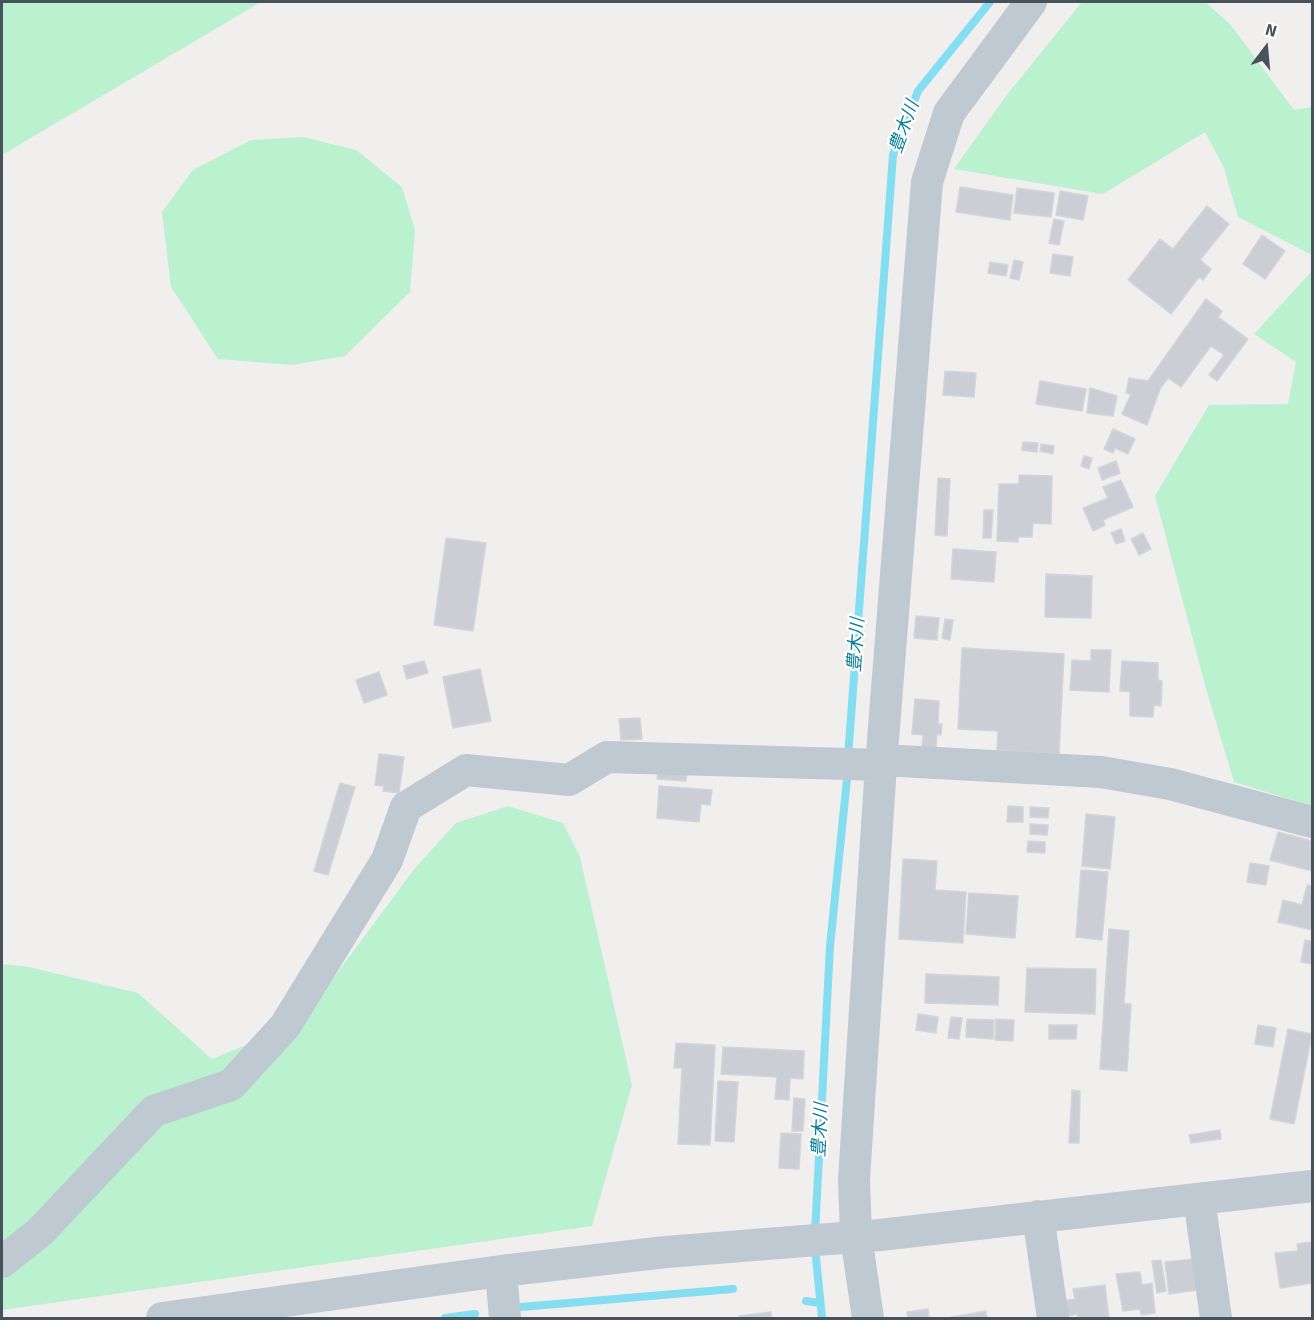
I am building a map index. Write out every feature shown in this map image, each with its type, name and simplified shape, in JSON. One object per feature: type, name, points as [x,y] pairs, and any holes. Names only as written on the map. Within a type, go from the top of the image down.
[{"type":"street","points":[[868,1318],[846,1237],[854,1179],[876,763],[927,182],[949,112],[1031,2]]},
{"type":"street","points":[[2,1262],[40,1232],[154,1111],[231,1085],[285,1026],[387,860],[406,807],[466,770],[569,780],[607,757],[829,761],[1101,772],[1170,784],[1312,822]]},
{"type":"street","points":[[162,1318],[501,1271],[666,1252],[846,1237],[1312,1186]]},
{"type":"street","points":[[1199,1199],[1216,1318]]},
{"type":"street","points":[[1038,1216],[1053,1318]]},
{"type":"street","points":[[501,1271],[506,1318]]},
{"type":"green space","points":[[2,2],[261,2],[2,155]]},
{"type":"green space","points":[[1082,2],[1205,2],[1230,24],[1294,110],[1312,107],[1312,255],[1238,217],[1224,168],[1205,132],[1103,194],[954,169],[1006,96]]},
{"type":"green space","points":[[303,137],[356,150],[402,187],[415,230],[410,292],[345,356],[291,365],[218,359],[171,287],[162,212],[193,170],[251,140]]},
{"type":"green space","points":[[1312,271],[1312,806],[1234,782],[1205,685],[1155,496],[1209,405],[1288,404],[1296,362],[1254,334]]},
{"type":"green space","points":[[508,806],[563,823],[580,857],[632,1085],[592,1226],[2,1310],[2,964],[29,967],[138,993],[212,1059],[300,1023],[415,868],[456,823]]},
{"type":"building","points":[[960,187],[1013,195],[1010,220],[956,212]]},
{"type":"building","points":[[1017,188],[1054,193],[1051,217],[1014,213]]},
{"type":"building","points":[[1060,191],[1088,196],[1083,220],[1056,215]]},
{"type":"building","points":[[1207,206],[1229,224],[1200,260],[1211,269],[1203,280],[1199,277],[1171,314],[1128,280],[1160,239],[1173,249]]},
{"type":"building","points":[[1054,219],[1064,221],[1059,245],[1049,243]]},
{"type":"building","points":[[1262,235],[1285,251],[1265,279],[1243,264]]},
{"type":"building","points":[[1053,254],[1073,257],[1070,276],[1050,273]]},
{"type":"building","points":[[1014,260],[1023,262],[1019,280],[1010,278]]},
{"type":"building","points":[[990,262],[1008,265],[1006,276],[988,273]]},
{"type":"building","points":[[1206,299],[1222,311],[1218,317],[1248,339],[1217,381],[1209,375],[1224,355],[1211,346],[1181,387],[1168,378],[1160,389],[1147,425],[1122,414],[1131,394],[1126,393],[1129,378],[1148,381]]},
{"type":"building","points":[[945,371],[976,373],[974,397],[943,395]]},
{"type":"building","points":[[1040,381],[1086,389],[1082,411],[1036,404]]},
{"type":"building","points":[[1090,388],[1117,396],[1113,416],[1087,413]]},
{"type":"building","points":[[1113,429],[1135,439],[1128,454],[1115,448],[1113,453],[1104,449]]},
{"type":"building","points":[[1023,442],[1038,443],[1037,452],[1022,450]]},
{"type":"building","points":[[1041,444],[1054,446],[1053,454],[1040,451]]},
{"type":"building","points":[[1084,456],[1092,458],[1089,469],[1081,466]]},
{"type":"building","points":[[1116,461],[1120,473],[1102,480],[1098,468]]},
{"type":"building","points":[[1019,475],[1052,476],[1051,524],[1033,523],[1032,537],[1018,537],[1018,542],[997,541],[999,484],[1019,484]]},
{"type":"building","points":[[938,478],[950,479],[947,536],[935,535]]},
{"type":"building","points":[[1121,480],[1133,507],[1103,520],[1105,525],[1093,531],[1083,508],[1108,498],[1103,487]]},
{"type":"building","points":[[984,510],[993,510],[991,538],[983,538]]},
{"type":"building","points":[[1121,529],[1125,541],[1116,544],[1111,533]]},
{"type":"building","points":[[1143,533],[1151,549],[1139,555],[1131,539]]},
{"type":"building","points":[[446,538],[486,543],[473,631],[434,625]]},
{"type":"building","points":[[953,549],[996,552],[994,582],[951,579]]},
{"type":"building","points":[[1046,574],[1092,576],[1091,618],[1045,617]]},
{"type":"building","points":[[916,616],[939,618],[937,640],[914,638]]},
{"type":"building","points":[[945,619],[953,620],[950,640],[942,638]]},
{"type":"building","points":[[962,648],[1064,654],[1059,754],[997,750],[998,731],[958,729]]},
{"type":"building","points":[[1091,650],[1111,650],[1109,692],[1070,690],[1072,660],[1091,661]]},
{"type":"building","points":[[424,661],[428,673],[407,679],[403,666]]},
{"type":"building","points":[[1122,661],[1158,663],[1158,680],[1162,681],[1161,706],[1154,705],[1153,717],[1130,716],[1130,692],[1120,691]]},
{"type":"building","points":[[480,669],[491,721],[453,728],[443,677]]},
{"type":"building","points":[[379,672],[387,695],[364,703],[356,680]]},
{"type":"building","points":[[915,699],[939,701],[938,724],[942,724],[941,735],[937,734],[936,748],[922,747],[923,735],[912,734]]},
{"type":"building","points":[[640,718],[642,739],[621,740],[619,719]]},
{"type":"building","points":[[379,754],[404,757],[399,793],[383,791],[384,786],[375,785]]},
{"type":"building","points":[[658,770],[687,772],[686,781],[657,779]]},
{"type":"building","points":[[340,783],[355,787],[328,875],[314,871]]},
{"type":"building","points":[[659,786],[712,790],[710,805],[701,804],[699,822],[657,818]]},
{"type":"building","points":[[1008,806],[1023,807],[1023,822],[1007,822]]},
{"type":"building","points":[[1030,807],[1049,808],[1048,818],[1030,817]]},
{"type":"building","points":[[1086,814],[1115,817],[1110,869],[1082,866]]},
{"type":"building","points":[[1030,824],[1048,825],[1047,835],[1030,834]]},
{"type":"building","points":[[1278,832],[1312,841],[1312,871],[1270,860]]},
{"type":"building","points":[[1028,841],[1045,842],[1045,853],[1027,852]]},
{"type":"building","points":[[903,859],[937,861],[935,890],[966,892],[963,943],[899,939]]},
{"type":"building","points":[[1250,863],[1269,866],[1266,885],[1247,882]]},
{"type":"building","points":[[1081,870],[1108,872],[1102,940],[1076,937]]},
{"type":"building","points":[[1307,885],[1312,886],[1312,930],[1278,922],[1283,900],[1302,905]]},
{"type":"building","points":[[969,893],[1018,896],[1015,938],[966,934]]},
{"type":"building","points":[[1109,929],[1129,931],[1124,1004],[1131,1004],[1127,1071],[1100,1069]]},
{"type":"building","points":[[1305,940],[1312,941],[1312,964],[1301,962]]},
{"type":"building","points":[[1027,968],[1096,969],[1095,1014],[1025,1012]]},
{"type":"building","points":[[926,974],[999,977],[998,1005],[925,1003]]},
{"type":"building","points":[[918,1014],[938,1017],[936,1033],[916,1030]]},
{"type":"building","points":[[951,1017],[962,1018],[959,1039],[948,1038]]},
{"type":"building","points":[[967,1019],[994,1020],[993,1039],[966,1037]]},
{"type":"building","points":[[996,1019],[1014,1020],[1013,1041],[995,1040]]},
{"type":"building","points":[[1049,1025],[1077,1025],[1076,1039],[1049,1039]]},
{"type":"building","points":[[1258,1025],[1276,1028],[1273,1047],[1255,1044]]},
{"type":"building","points":[[1288,1029],[1312,1034],[1294,1124],[1270,1119]]},
{"type":"building","points":[[676,1043],[715,1045],[710,1145],[678,1144],[682,1068],[674,1068]]},
{"type":"building","points":[[723,1047],[804,1051],[803,1079],[790,1078],[789,1100],[775,1099],[777,1077],[721,1074]]},
{"type":"building","points":[[718,1081],[738,1082],[734,1142],[715,1141]]},
{"type":"building","points":[[1072,1090],[1080,1091],[1079,1143],[1069,1143]]},
{"type":"building","points":[[794,1098],[805,1099],[803,1131],[792,1131]]},
{"type":"building","points":[[1220,1130],[1221,1139],[1191,1143],[1189,1135]]},
{"type":"building","points":[[781,1133],[801,1134],[799,1169],[779,1168]]},
{"type":"building","points":[[1312,1242],[1312,1283],[1280,1288],[1275,1253],[1298,1251],[1297,1244]]},
{"type":"building","points":[[1194,1259],[1198,1290],[1169,1294],[1165,1262]]},
{"type":"building","points":[[1161,1260],[1166,1291],[1157,1293],[1152,1261]]},
{"type":"building","points":[[1140,1272],[1142,1285],[1152,1283],[1155,1313],[1141,1315],[1140,1309],[1123,1311],[1116,1274]]},
{"type":"building","points":[[1105,1285],[1109,1318],[1078,1318],[1077,1314],[1068,1316],[1066,1300],[1075,1299],[1073,1289]]},
{"type":"building","points":[[928,1309],[929,1318],[908,1318],[907,1312]]},
{"type":"building","points":[[986,1311],[987,1318],[947,1318]]},
{"type":"building","points":[[771,1312],[771,1318],[739,1318],[739,1316]]},
{"type":"waterway","name":"豊木川","points":[[848,757],[893,155],[918,91],[990,2]]},
{"type":"waterway","name":"豊木川","points":[[815,1233],[830,946],[848,769]]},
{"type":"waterway","name":"豊木川","points":[[815,1248],[822,1318]]},
{"type":"waterway","points":[[521,1307],[733,1289]]},
{"type":"waterway","points":[[806,1301],[820,1303]]},
{"type":"waterway","points":[[445,1318],[475,1314]]}]
